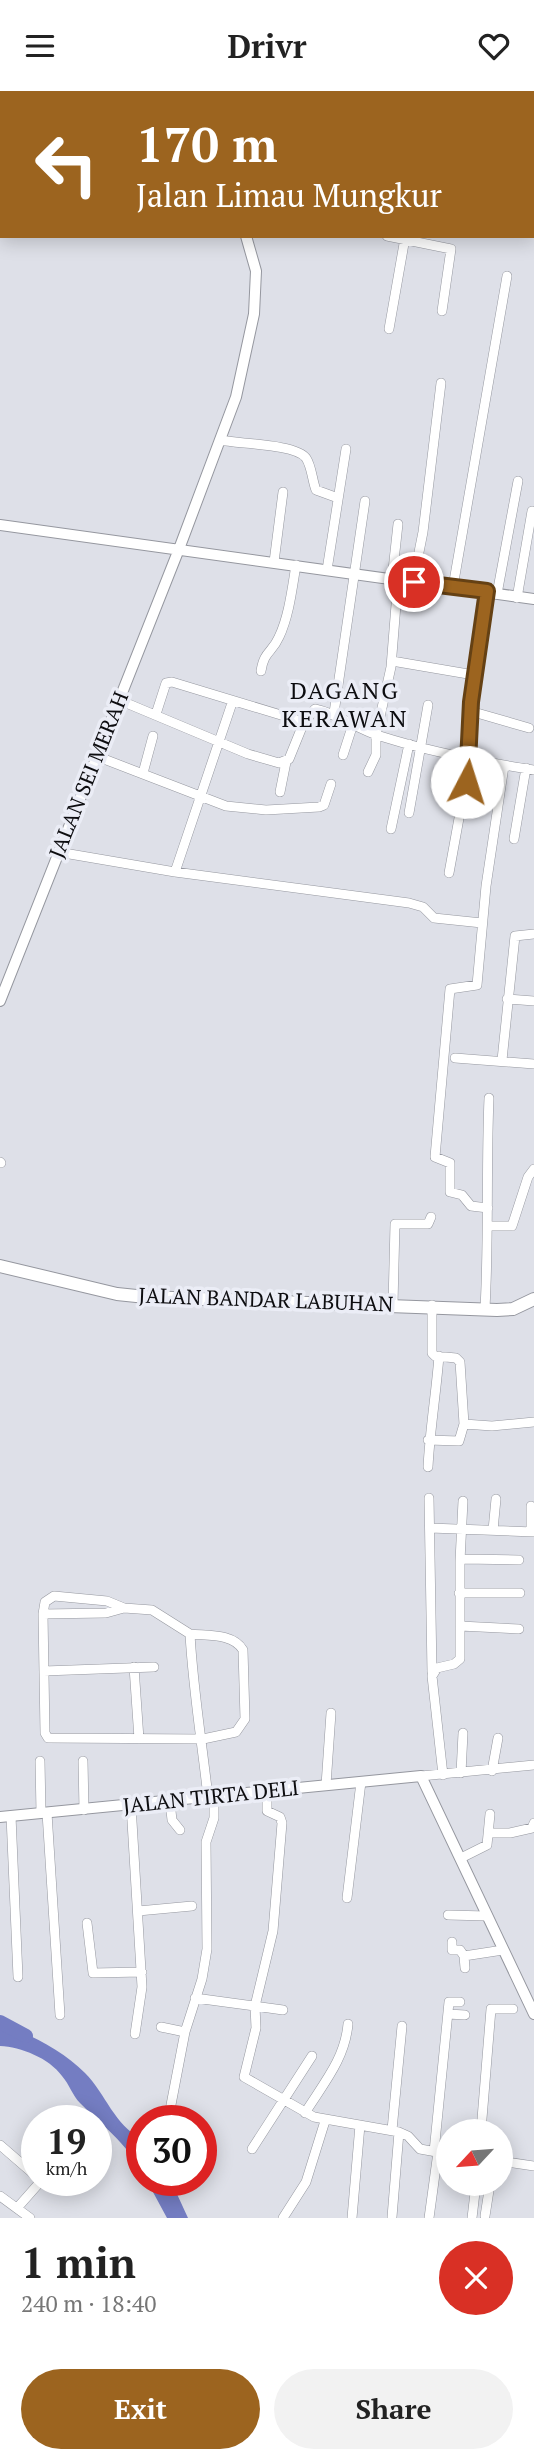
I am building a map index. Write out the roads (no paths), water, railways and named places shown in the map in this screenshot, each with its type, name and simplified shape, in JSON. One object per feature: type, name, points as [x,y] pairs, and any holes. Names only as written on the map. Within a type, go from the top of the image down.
[{"type":"main road","name":"JALAN BANDAR LABUHAN","points":[[0,1266],[117,1294],[513,1309],[534,1299]]},
{"type":"street","name":"JALAN SEI MERAH","points":[[0,1001],[179,549],[243,372],[254,314],[256,271],[247,238]]},
{"type":"street","points":[[399,238],[451,249],[442,311]]},
{"type":"street","points":[[388,328],[405,239]]},
{"type":"street","points":[[453,587],[507,276]]},
{"type":"street","points":[[414,582],[423,532],[441,383]]},
{"type":"street","points":[[220,440],[268,448],[282,447],[299,453],[307,461],[316,490],[338,498]]},
{"type":"street","points":[[327,570],[346,449]]},
{"type":"street","points":[[449,873],[470,758],[470,711],[474,675],[518,481]]},
{"type":"street","points":[[274,562],[283,492]]},
{"type":"street","points":[[334,713],[365,501]]},
{"type":"street","points":[[517,597],[532,511]]},
{"type":"street","points":[[369,772],[376,755],[376,735],[392,661],[398,524]]},
{"type":"street","points":[[0,525],[534,599]]},
{"type":"street","points":[[261,671],[265,653],[276,643],[283,627],[296,565]]},
{"type":"street","points":[[392,661],[474,675]]},
{"type":"street","points":[[156,714],[168,682],[304,722]]},
{"type":"street","points":[[119,700],[248,754],[279,763],[286,762]]},
{"type":"street","points":[[175,872],[232,703]]},
{"type":"street","points":[[409,813],[428,705]]},
{"type":"street","points":[[280,792],[286,762],[304,722],[315,709],[334,713],[376,735],[503,766],[530,769],[514,839]]},
{"type":"street","points":[[470,711],[528,728]]},
{"type":"street","points":[[343,755],[353,724]]},
{"type":"street","points":[[143,772],[153,736]]},
{"type":"street","points":[[391,829],[409,744]]},
{"type":"street","points":[[96,756],[143,772],[199,797],[237,808],[319,807],[324,805],[331,784]]},
{"type":"street","points":[[488,1208],[471,1206],[462,1195],[450,1192],[450,1163],[435,1157],[450,989],[477,985],[482,923],[503,766]]},
{"type":"street","points":[[58,852],[175,872],[409,903],[424,908],[434,918],[482,923]]},
{"type":"street","points":[[502,1061],[515,936],[534,934]]},
{"type":"street","points":[[507,999],[534,1001]]},
{"type":"street","points":[[455,1058],[534,1064]]},
{"type":"street","points":[[485,1308],[489,1226],[486,1170],[489,1098]]},
{"type":"street","points":[[489,1226],[512,1226],[528,1177],[534,1169]]},
{"type":"street","points":[[393,1304],[395,1224],[428,1224],[431,1217]]},
{"type":"street","points":[[428,1440],[459,1441],[464,1424],[460,1362],[456,1358],[435,1356],[432,1349],[432,1305]]},
{"type":"street","points":[[428,1467],[428,1440],[435,1416],[439,1356]]},
{"type":"street","points":[[464,1424],[492,1426],[534,1422]]},
{"type":"street","points":[[429,1498],[432,1672],[443,1775]]},
{"type":"street","points":[[494,1530],[496,1499]]},
{"type":"street","points":[[432,1672],[437,1668],[458,1663],[463,1501]]},
{"type":"street","points":[[430,1528],[532,1532],[531,1506]]},
{"type":"street","points":[[460,1561],[519,1560]]},
{"type":"street","points":[[459,1593],[520,1593]]},
{"type":"street","points":[[54,1596],[107,1601],[124,1608],[152,1610],[190,1634],[236,1642],[245,1657],[243,1726],[229,1735],[203,1739],[48,1738],[44,1733],[43,1614],[47,1599],[54,1596]]},
{"type":"street","points":[[43,1614],[107,1613],[124,1608]]},
{"type":"street","points":[[460,1626],[519,1629]]},
{"type":"street","points":[[171,2105],[185,2032],[207,1949],[206,1842],[214,1818],[190,1634]]},
{"type":"street","points":[[134,1667],[139,1739]]},
{"type":"street","points":[[44,1671],[154,1667]]},
{"type":"street","points":[[326,1785],[331,1713]]},
{"type":"street","points":[[461,1773],[463,1733]]},
{"type":"street","points":[[492,1771],[498,1738]]},
{"type":"street","points":[[40,1761],[60,2015]]},
{"type":"street","points":[[83,1761],[84,1810]]},
{"type":"street","points":[[533,2011],[421,1776],[534,1765]]},
{"type":"street","name":"JALAN TIRTA DELI","points":[[5,1817],[421,1776]]},
{"type":"street","points":[[347,1898],[361,1782]]},
{"type":"street","points":[[267,1792],[267,1811],[280,1817],[282,1823],[279,1876],[267,1968],[255,2006],[256,2028],[244,2077],[305,2113],[325,2121],[395,2131],[408,2136],[417,2148],[436,2151]]},
{"type":"street","points":[[170,1802],[172,1820],[180,1830]]},
{"type":"street","points":[[131,1805],[142,1972],[142,2005],[135,2034]]},
{"type":"street","points":[[461,1858],[487,1845],[490,1814]]},
{"type":"street","points":[[5,1817],[18,1977]]},
{"type":"street","points":[[490,1833],[523,1832],[532,1828],[534,1823]]},
{"type":"street","points":[[138,1911],[192,1906]]},
{"type":"street","points":[[448,1915],[486,1916]]},
{"type":"street","points":[[87,1923],[93,1973],[142,1972]]},
{"type":"street","points":[[452,1942],[452,1951],[460,1950],[464,1956],[465,1968]]},
{"type":"street","points":[[464,1956],[503,1949]]},
{"type":"street","points":[[195,1998],[282,2010]]},
{"type":"street","points":[[442,2119],[449,2002],[460,2002]]},
{"type":"street","points":[[482,2119],[491,2009],[513,2008]]},
{"type":"street","points":[[448,2014],[466,2015]]},
{"type":"street","points":[[305,2113],[340,2058],[348,2024]]},
{"type":"street","points":[[392,2217],[402,2026]]},
{"type":"street","points":[[161,2027],[185,2032]]},
{"type":"street","points":[[252,2149],[313,2056]]},
{"type":"street","points":[[283,2218],[306,2182],[325,2121]]},
{"type":"street","points":[[352,2218],[360,2125]]},
{"type":"street","points":[[0,2145],[21,2163]]},
{"type":"street","points":[[513,2163],[534,2166]]},
{"type":"street","points":[[429,2218],[436,2176]]},
{"type":"street","points":[[0,2196],[30,2218]]},
{"type":"street","points":[[18,2207],[26,2196]]},
{"type":"street","points":[[472,2218],[475,2196]]},
{"type":"street","points":[[485,2216],[488,2196]]},
{"type":"water","points":[[0,2025],[46,2044],[85,2073],[108,2105],[83,2105],[50,2064],[34,2055],[0,2046]]},
{"type":"water","points":[[112,2111],[126,2128],[126,2149],[112,2134]]},
{"type":"water","points":[[155,2196],[178,2196],[188,2218],[167,2218]]},
{"type":"waterway","points":[[0,2022],[26,2036]]},
{"type":"district","name":"DAGANG KERAWAN","points":[[345,705]]}]
